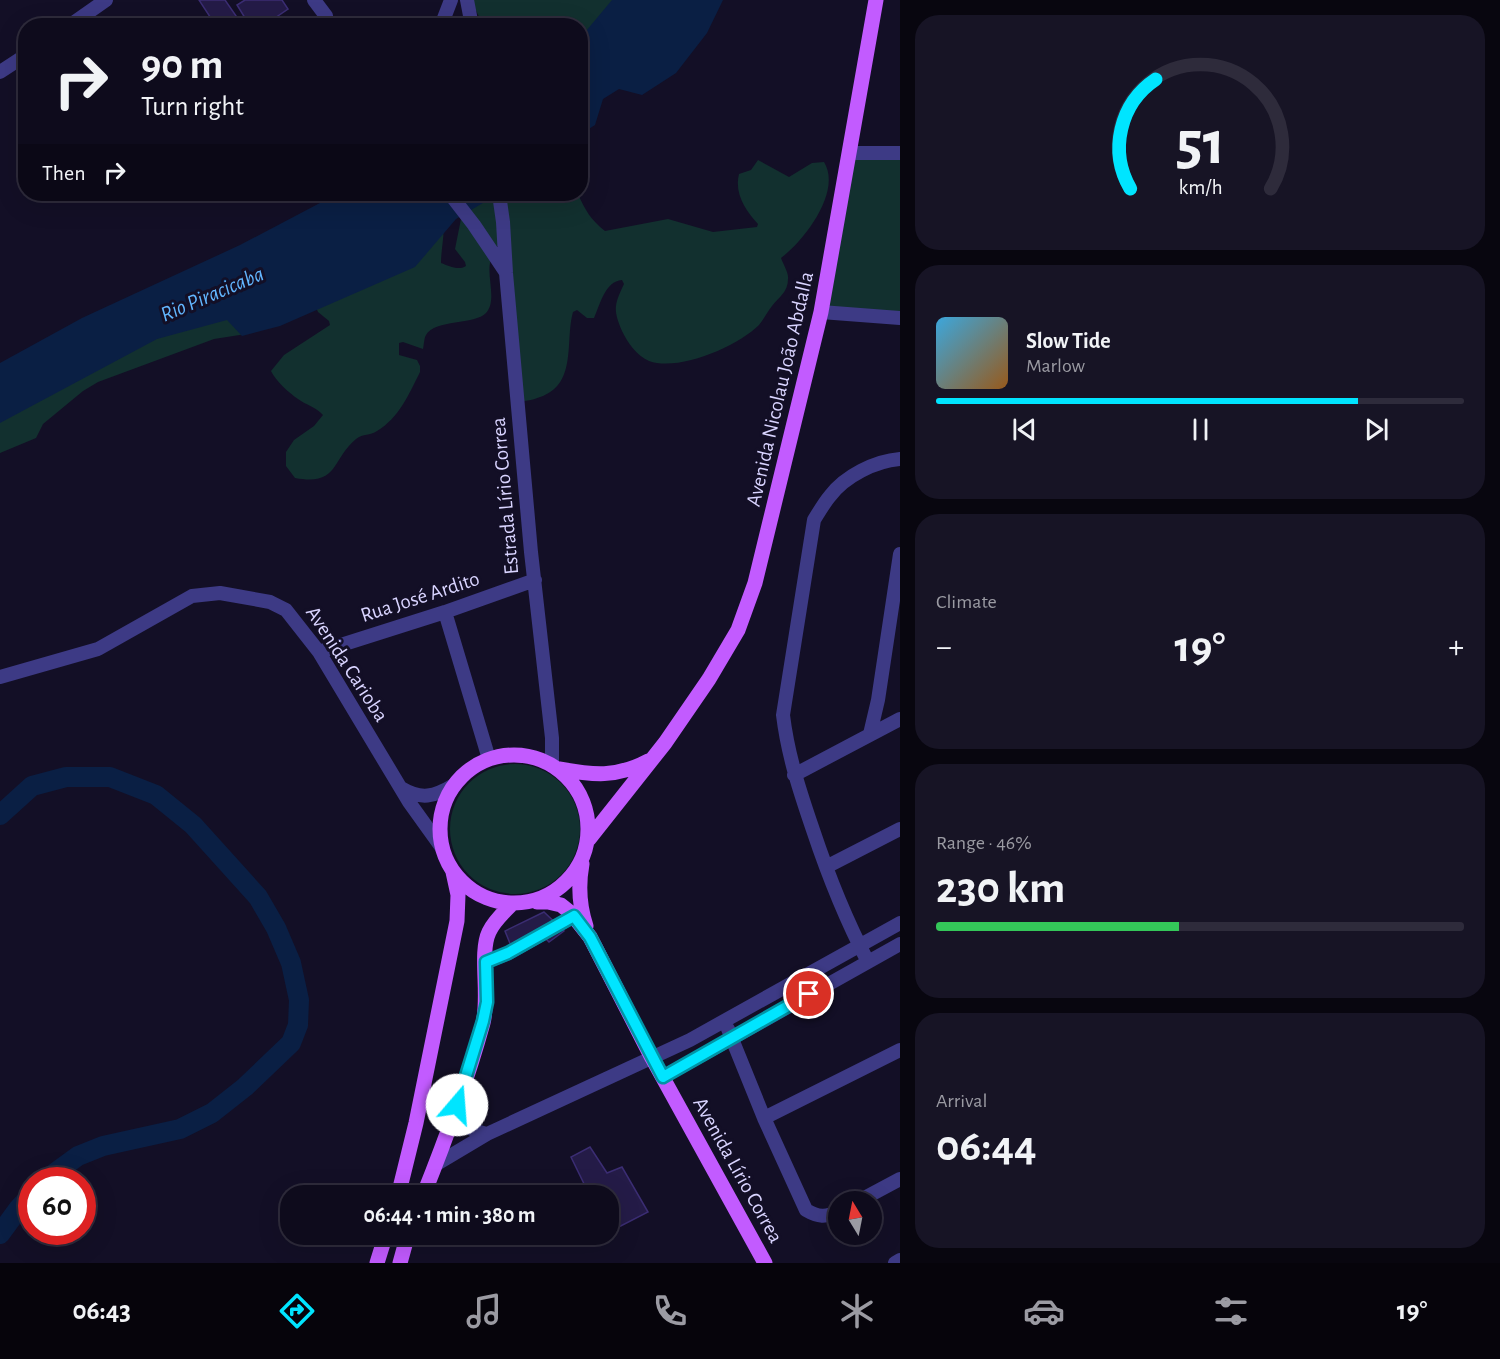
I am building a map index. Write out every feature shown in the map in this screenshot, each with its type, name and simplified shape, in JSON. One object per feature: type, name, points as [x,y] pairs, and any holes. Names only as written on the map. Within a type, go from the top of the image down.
[{"type":"main road","name":"Avenida Nicolau João Abdalla","points":[[588,839],[665,742],[709,680],[738,630],[755,583],[821,312],[876,0]]},
{"type":"main road","points":[[401,1185],[457,921],[458,895],[453,872],[442,848],[440,826],[444,805],[454,785],[469,770],[489,759],[505,755],[537,758],[556,767],[573,783],[584,800],[589,819],[588,839],[582,861],[569,880],[551,894],[529,902],[512,904],[489,899],[469,888],[453,872]]},
{"type":"main road","name":"Avenida Nicolau João Abdalla","points":[[556,767],[588,774],[609,775],[635,768],[651,759]]},
{"type":"main road","name":"Avenida Lírio Correa","points":[[582,861],[579,897],[590,937]]},
{"type":"main road","name":"Avenida Lírio Correa","points":[[529,902],[561,905],[574,916],[590,937],[652,1058],[765,1263]]},
{"type":"main road","points":[[427,1185],[457,1105],[483,1021],[487,1002],[485,949],[488,933],[512,904]]},
{"type":"main road","points":[[377,1263],[383,1245]]},
{"type":"main road","points":[[400,1263],[405,1245]]},
{"type":"street","points":[[80,18],[106,0]]},
{"type":"street","points":[[315,0],[326,18]]},
{"type":"street","points":[[444,18],[451,0]]},
{"type":"street","points":[[467,0],[470,18]]},
{"type":"street","points":[[0,72],[18,60]]},
{"type":"street","points":[[850,153],[900,153]]},
{"type":"street","points":[[455,201],[506,273]]},
{"type":"street","name":"Estrada Lírio Correa","points":[[500,201],[535,580],[556,767]]},
{"type":"street","points":[[821,312],[900,318]]},
{"type":"street","points":[[868,962],[826,867],[794,775],[786,745],[783,715],[814,520],[831,494],[863,468],[887,460],[900,459]]},
{"type":"street","points":[[870,734],[878,700],[900,554]]},
{"type":"street","name":"Rua José Ardito","points":[[319,652],[445,612],[535,580]]},
{"type":"street","name":"Avenida Carioba","points":[[0,678],[99,649],[192,596],[220,593],[270,602],[286,610],[319,652],[401,788],[442,848]]},
{"type":"street","points":[[445,612],[489,759]]},
{"type":"street","points":[[878,700],[886,715],[897,720]]},
{"type":"street","points":[[794,775],[897,720]]},
{"type":"street","points":[[401,788],[419,796],[437,794],[454,785]]},
{"type":"street","points":[[826,867],[900,829]]},
{"type":"street","points":[[486,962],[508,953],[574,916]]},
{"type":"street","points":[[435,1165],[487,1134],[690,1040],[900,923]]},
{"type":"street","points":[[663,1077],[900,944]]},
{"type":"street","points":[[725,1021],[764,1118],[806,1210],[817,1217],[828,1215]]},
{"type":"street","points":[[764,1118],[900,1050]]},
{"type":"street","points":[[457,1105],[459,1116],[464,1124],[472,1130],[487,1134]]},
{"type":"street","points":[[878,1191],[900,1179]]},
{"type":"street","points":[[895,1263],[900,1260]]},
{"type":"green space","points":[[471,0],[623,0],[588,40],[588,18],[480,18]]},
{"type":"green space","points":[[900,152],[900,314],[828,306],[850,153]]},
{"type":"green space","points":[[758,160],[789,177],[812,163],[824,162],[828,174],[828,187],[825,200],[810,227],[781,258],[788,277],[785,291],[759,325],[737,341],[723,349],[691,360],[676,363],[649,361],[633,348],[622,331],[616,307],[624,284],[622,280],[616,281],[604,294],[594,318],[587,318],[577,310],[573,312],[568,359],[561,381],[554,390],[532,400],[520,401],[508,251],[497,246],[490,261],[491,302],[486,313],[481,317],[438,326],[431,330],[425,336],[423,349],[403,342],[399,343],[399,355],[417,360],[420,372],[403,405],[385,426],[374,433],[356,439],[333,469],[320,478],[295,478],[286,466],[286,452],[294,440],[314,426],[323,415],[291,393],[271,371],[284,355],[330,325],[315,305],[443,221],[441,263],[457,268],[466,266],[455,249],[462,214],[481,201],[493,201],[495,207],[498,201],[581,201],[596,223],[605,231],[668,219],[713,232],[757,227],[758,224],[742,202],[738,188],[739,174],[751,170]]},
{"type":"green space","points":[[251,299],[246,334],[214,339],[98,382],[83,391],[43,424],[36,438],[0,453],[0,412],[13,399]]},
{"type":"green space","points":[[515,764],[540,769],[561,783],[575,804],[580,829],[575,854],[561,875],[540,889],[515,894],[490,889],[469,875],[455,854],[450,829],[455,804],[469,783],[490,769]]},
{"type":"water","points":[[612,0],[723,0],[707,33],[676,73],[642,95],[619,89],[603,99],[595,125],[588,130],[588,29]]},
{"type":"water","name":"Rio Piracicaba","points":[[324,201],[486,201],[456,219],[415,267],[280,326],[242,336],[227,320],[157,339],[0,423],[0,363],[82,318],[240,245]]},
{"type":"building","points":[[199,0],[225,0],[237,18],[211,18]]},
{"type":"building","points":[[245,0],[282,0],[288,9],[275,18],[245,18],[237,5]]},
{"type":"building","points":[[544,912],[564,931],[549,942],[539,932],[511,946],[505,931]]},
{"type":"building","points":[[590,1147],[607,1173],[622,1167],[648,1212],[619,1227],[619,1185],[585,1185],[571,1157]]},
{"type":"waterway","points":[[0,815],[32,786],[66,777],[110,777],[156,795],[193,825],[258,897],[276,928],[291,963],[299,1000],[298,1025],[291,1043],[245,1087],[212,1113],[180,1129],[103,1146],[78,1156],[63,1167]]},
{"type":"waterway","points":[[0,1234],[18,1209]]},
{"type":"route","points":[[457,1105],[487,1002],[486,962],[536,939],[574,916],[590,937],[663,1077],[809,994]]}]
